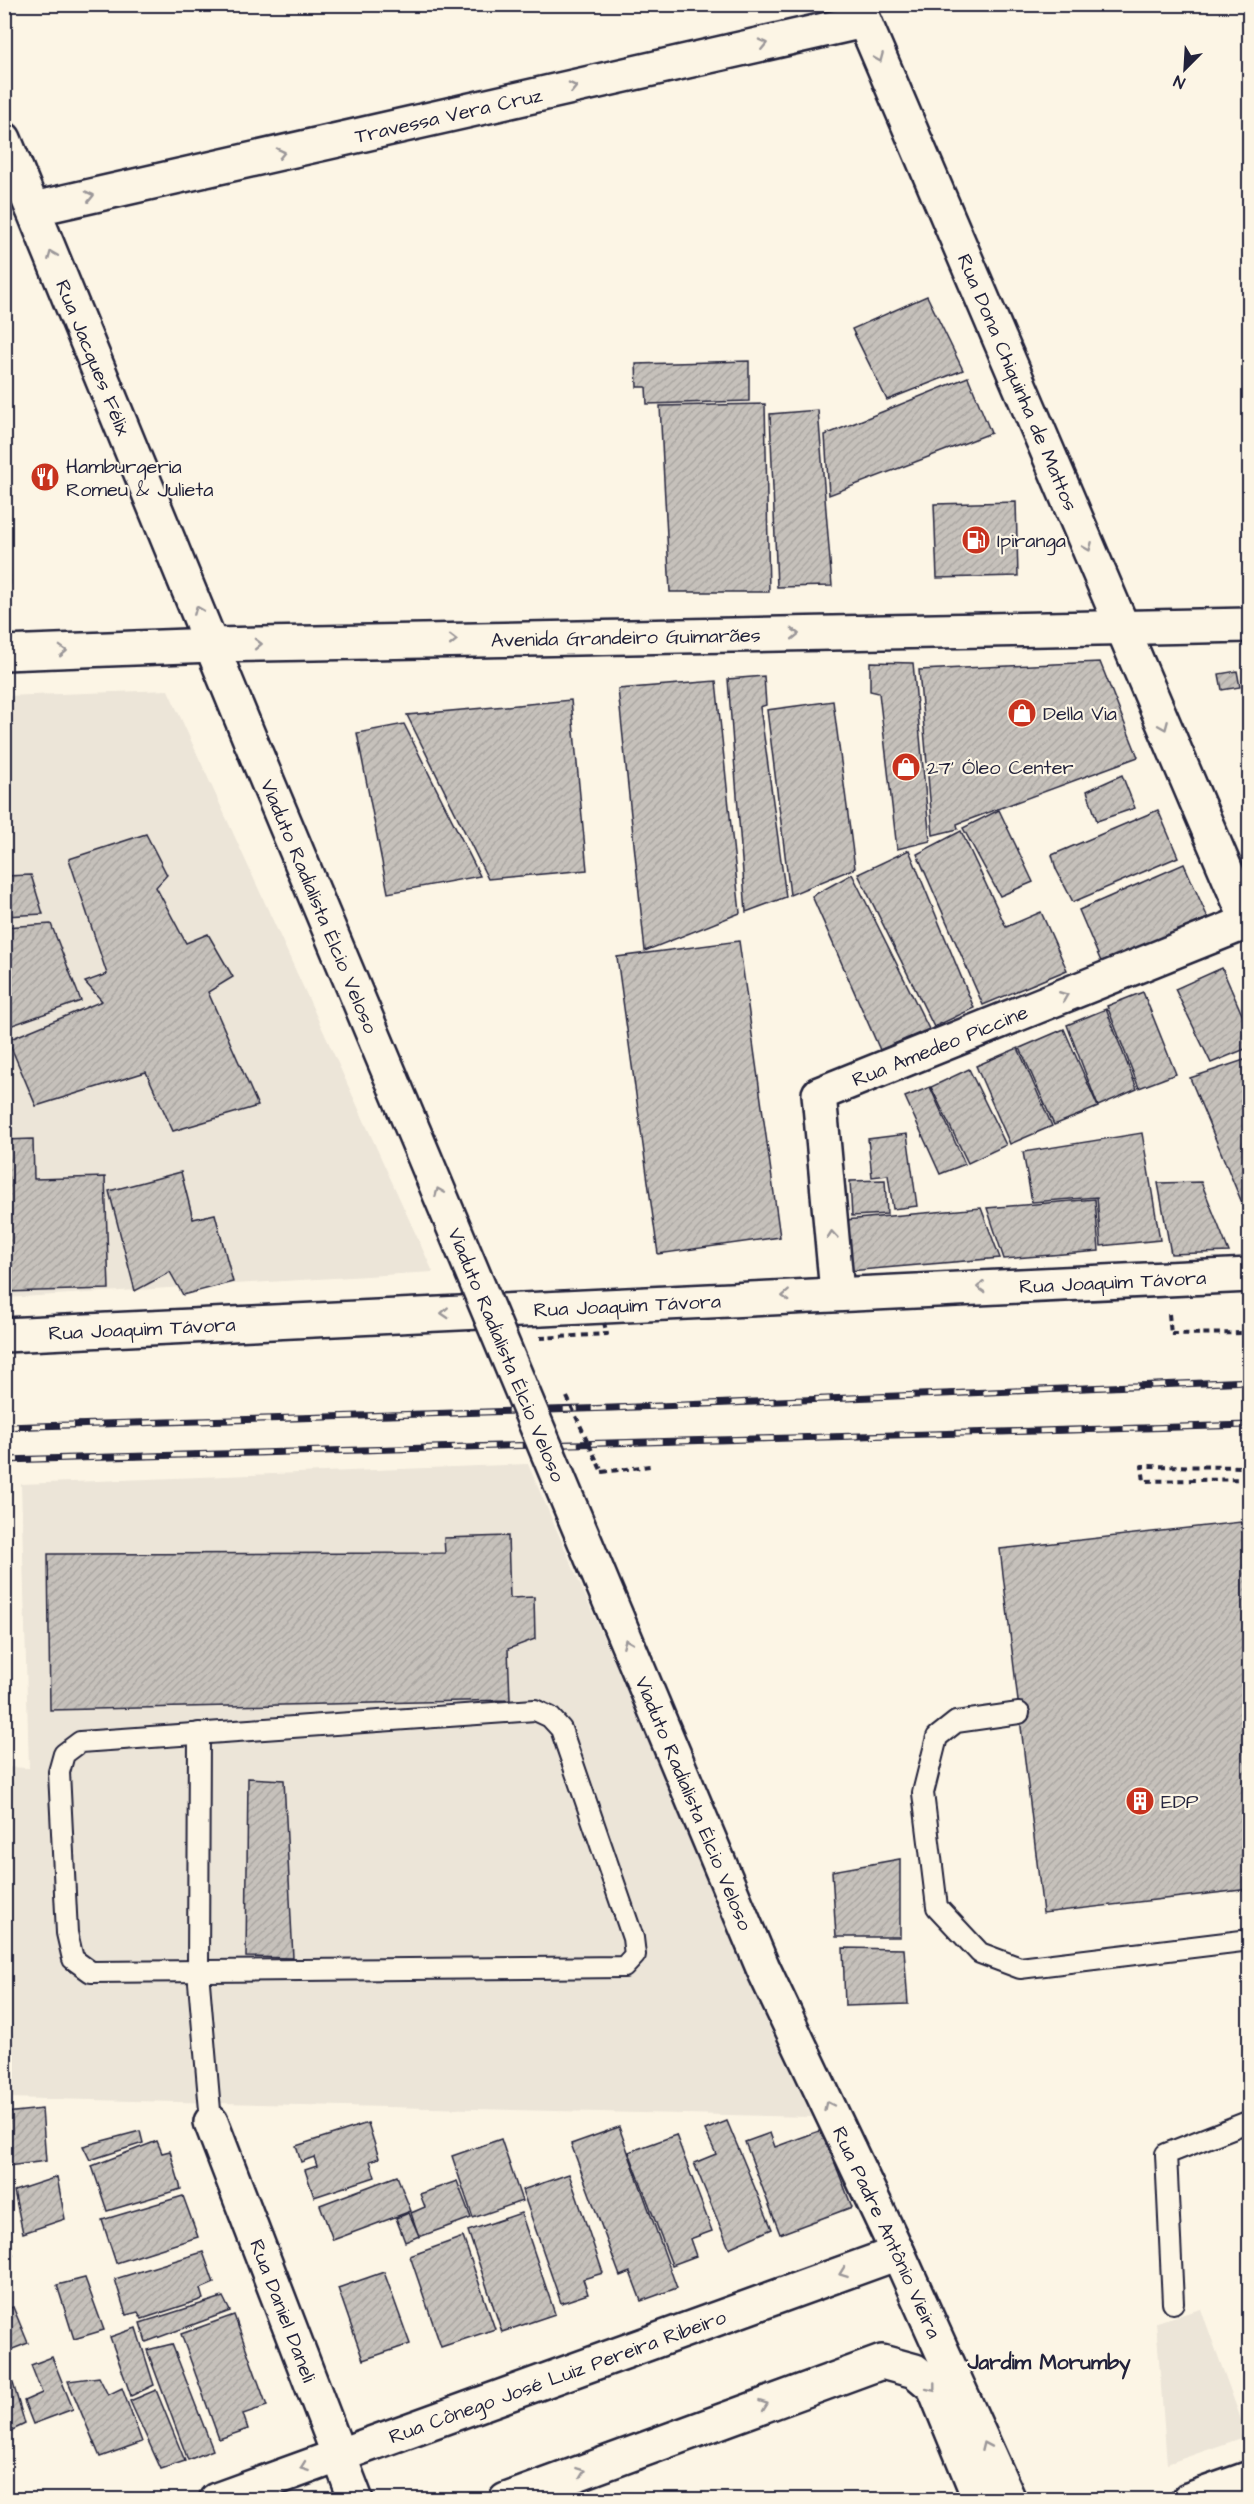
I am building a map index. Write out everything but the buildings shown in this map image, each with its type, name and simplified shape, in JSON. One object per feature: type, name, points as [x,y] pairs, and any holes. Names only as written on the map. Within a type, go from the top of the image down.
[{"type":"main road","name":"Travessa Vera Cruz","points":[[33,209],[860,13]]},
{"type":"main road","name":"Rua Dona Chiquinha de Mattos","points":[[860,13],[1248,924]]},
{"type":"main road","name":"Rua Jacques Félix","points":[[4,139],[251,742]]},
{"type":"main road","name":"Avenida Grandeiro Guimarães","points":[[4,653],[213,645],[1250,625]]},
{"type":"main road","name":"Viaduto Radialista Élcio Veloso","points":[[251,742],[763,1968]]},
{"type":"main road","name":"Rua Amedeo Piccine","points":[[837,1293],[819,1094],[1248,924]]},
{"type":"main road","name":"Rua Joaquim Távora","points":[[4,1335],[837,1293],[1250,1275]]},
{"type":"main road","name":"Rua Padre Antônio Vieira","points":[[763,1968],[898,2253],[1009,2499]]},
{"type":"main road","name":"Rua Daniel Daneli","points":[[211,2122],[356,2499]]},
{"type":"main road","name":"Rua Cônego José Luiz Pereira Ribeiro","points":[[216,2499],[898,2253]]},
{"type":"main road","points":[[506,2499],[882,2362],[915,2371],[934,2387],[980,2499]]},
{"type":"main road","points":[[1188,2499],[1250,2478]]},
{"type":"lane","points":[[535,1710],[550,1717],[561,1729],[633,1938],[634,1955],[624,1967],[198,1971],[91,1972],[73,1959],[67,1933],[59,1772],[64,1754],[80,1742],[535,1710]]},
{"type":"lane","points":[[1019,1713],[956,1722],[937,1737],[923,1793],[938,1907],[980,1953],[1020,1968],[1250,1940]]},
{"type":"lane","points":[[199,1733],[198,1971],[211,2122]]},
{"type":"lane","points":[[1173,2303],[1166,2154],[1250,2121]]},
{"type":"path","points":[[544,1348],[539,1337],[607,1334],[604,1323]]},
{"type":"path","points":[[1171,1334],[1250,1333]]},
{"type":"path","points":[[564,1389],[602,1472],[650,1466]]},
{"type":"path","points":[[1250,1467],[1142,1466],[1144,1481],[1250,1479]]},
{"type":"shaded area","points":[[168,690],[433,1272],[5,1298],[5,696]]},
{"type":"shaded area","points":[[528,1464],[812,2117],[5,2098],[4,1767],[29,1768],[21,1484]]},
{"type":"shaded area","points":[[1201,2309],[1247,2436],[1167,2464],[1156,2322]]},
{"type":"railway","points":[[4,1427],[612,1408],[1250,1381]]},
{"type":"railway","points":[[4,1460],[1250,1425]]},
{"type":"place","name":"Hamburgeria Romeu & Julieta","points":[[45,477]]},
{"type":"place","name":"Ipiranga","points":[[976,540]]},
{"type":"place","name":"Della Via","points":[[1022,713]]},
{"type":"place","name":"27' Óleo Center","points":[[906,767]]},
{"type":"place","name":"EDP","points":[[1140,1801]]},
{"type":"district","name":"Jardim Morumby","points":[[1049,2362]]}]
